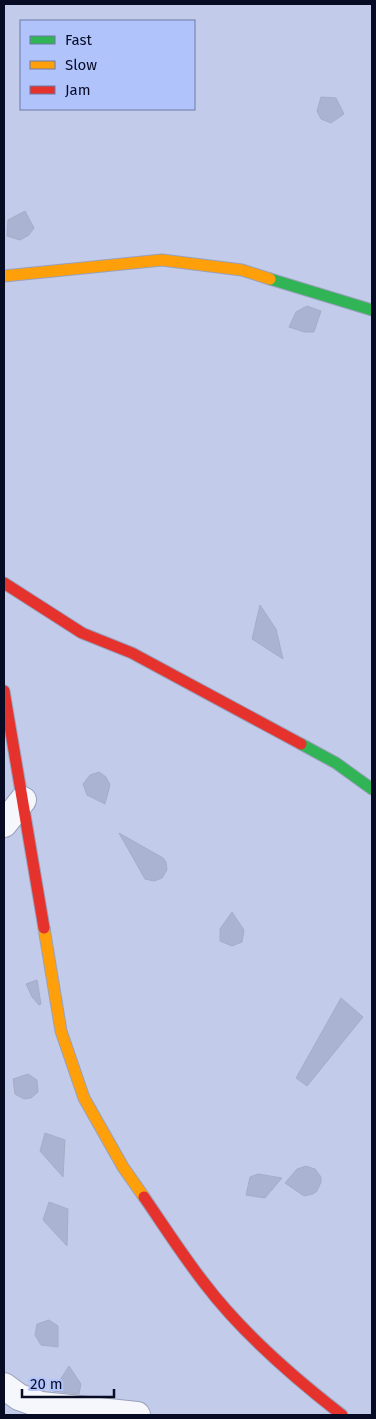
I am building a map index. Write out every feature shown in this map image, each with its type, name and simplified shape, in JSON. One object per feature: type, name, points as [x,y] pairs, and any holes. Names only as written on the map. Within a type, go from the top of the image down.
[{"type":"street","points":[[4,276],[162,260],[242,270],[372,310]]},
{"type":"street","points":[[4,583],[82,633],[132,653],[336,762],[372,789]]},
{"type":"street","points":[[4,691],[61,1031],[84,1098],[123,1167],[205,1285],[244,1329],[308,1389],[342,1415]]},
{"type":"street","points":[[4,824],[23,800]]},
{"type":"street","points":[[4,1386],[19,1397],[41,1405],[138,1415]]},
{"type":"building","points":[[321,97],[336,98],[344,114],[331,123],[321,119],[317,111]]},
{"type":"building","points":[[25,211],[34,228],[29,235],[20,240],[7,236],[8,220]]},
{"type":"building","points":[[307,306],[321,311],[314,332],[304,332],[289,327],[296,312]]},
{"type":"building","points":[[260,605],[276,629],[283,659],[252,639]]},
{"type":"building","points":[[99,772],[106,777],[110,785],[105,804],[87,795],[83,784],[90,775]]},
{"type":"building","points":[[119,833],[163,858],[166,862],[167,870],[162,878],[154,881],[145,879]]},
{"type":"building","points":[[232,912],[244,930],[242,942],[232,946],[220,941],[220,929]]},
{"type":"building","points":[[37,980],[41,1004],[39,1005],[32,997],[26,984]]},
{"type":"building","points":[[341,998],[363,1017],[307,1086],[296,1078]]},
{"type":"building","points":[[28,1074],[37,1080],[38,1092],[31,1098],[24,1099],[15,1094],[13,1079]]},
{"type":"building","points":[[45,1133],[65,1140],[63,1177],[40,1151]]},
{"type":"building","points":[[306,1166],[315,1169],[321,1177],[321,1182],[317,1191],[304,1196],[285,1183],[297,1169]]},
{"type":"building","points":[[258,1174],[282,1178],[265,1198],[246,1195],[250,1177]]},
{"type":"building","points":[[49,1202],[68,1209],[67,1246],[43,1220]]},
{"type":"building","points":[[49,1320],[58,1326],[58,1347],[41,1345],[35,1335],[37,1324]]},
{"type":"building","points":[[69,1366],[81,1384],[79,1394],[53,1391]]},
{"type":"traffic: fast","points":[[270,279],[372,310]]},
{"type":"traffic: fast","points":[[301,744],[336,763],[372,789]]},
{"type":"traffic: slow","points":[[4,276],[162,260],[242,270],[270,279]]},
{"type":"traffic: slow","points":[[44,928],[61,1031],[84,1098],[123,1167],[144,1197]]},
{"type":"traffic: jam","points":[[4,583],[82,633],[132,653],[301,744]]},
{"type":"traffic: jam","points":[[4,691],[44,928]]},
{"type":"traffic: jam","points":[[144,1197],[181,1252],[236,1320],[269,1354],[342,1415]]}]
